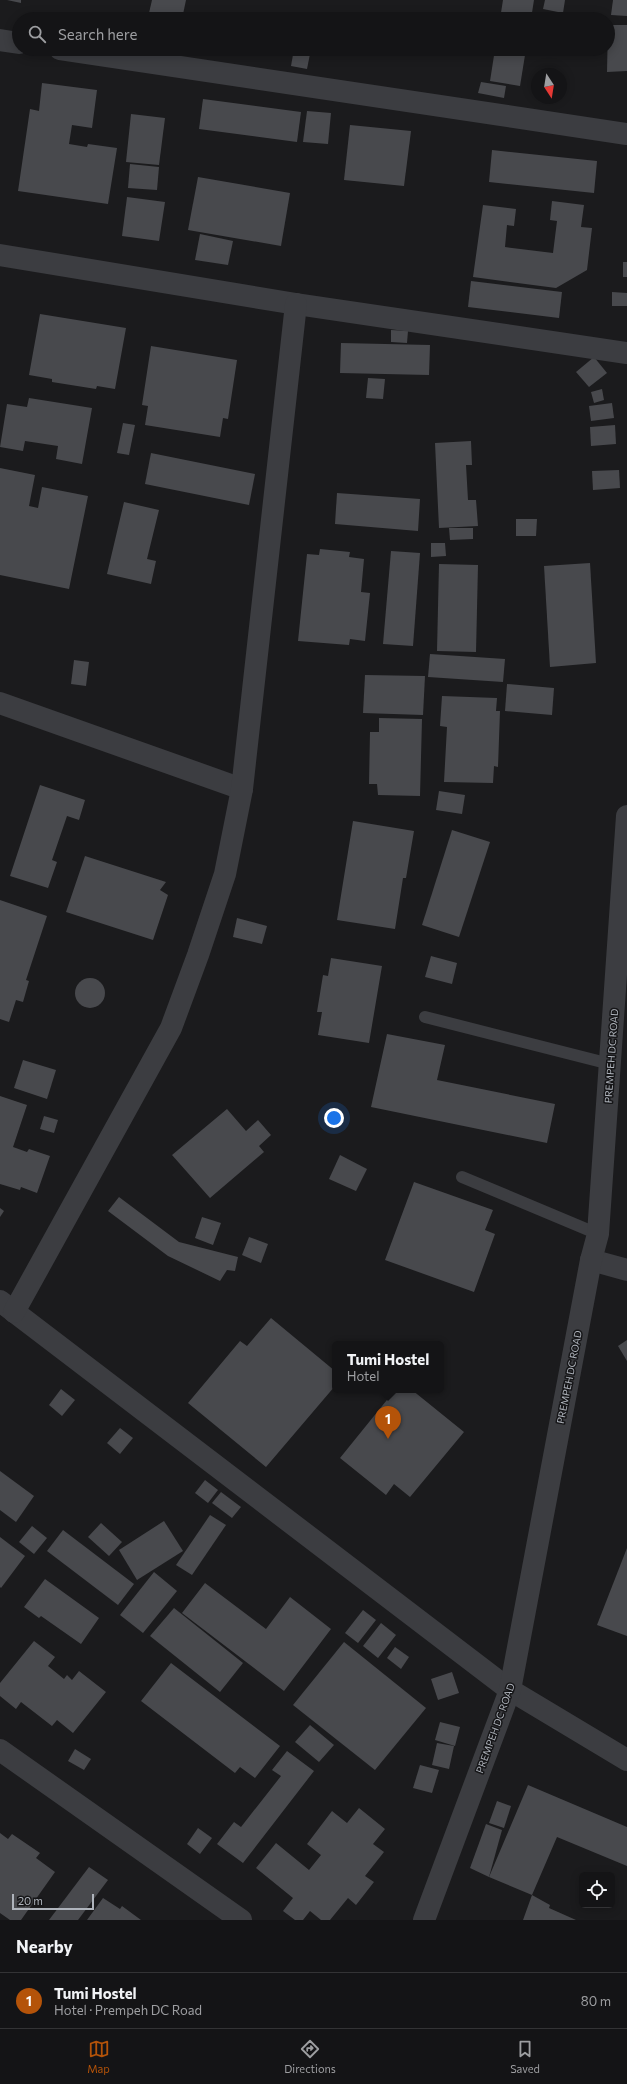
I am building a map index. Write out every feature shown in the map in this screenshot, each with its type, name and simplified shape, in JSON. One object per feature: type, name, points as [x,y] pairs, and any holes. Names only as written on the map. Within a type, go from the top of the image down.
[{"type":"street","points":[[0,40],[12,42]]},
{"type":"street","points":[[107,56],[627,134]]},
{"type":"street","points":[[0,255],[296,304],[627,353]]},
{"type":"street","points":[[296,304],[242,789],[224,874],[198,955],[171,1028],[7,1307],[510,1690],[627,1760]]},
{"type":"street","points":[[0,703],[242,789]]},
{"type":"street","name":"PREMPEH DC ROAD","points":[[424,1920],[510,1690],[591,1260],[598,1234],[625,871],[627,816]]},
{"type":"street","points":[[591,1260],[627,1270]]},
{"type":"street","points":[[0,1750],[241,1920]]},
{"type":"lane","points":[[425,1017],[610,1064]]},
{"type":"lane","points":[[462,1177],[598,1234]]},
{"type":"building","points":[[7,0],[21,0],[21,3]]},
{"type":"building","points":[[152,0],[186,0],[183,12],[149,12]]},
{"type":"building","points":[[503,0],[534,0],[532,12],[501,12]]},
{"type":"building","points":[[545,0],[565,0],[563,12],[543,9]]},
{"type":"building","points":[[613,0],[627,0],[627,16],[615,15],[615,12],[611,12]]},
{"type":"building","points":[[615,25],[627,25],[627,71],[607,72],[607,56],[615,56]]},
{"type":"building","points":[[293,56],[310,56],[307,69],[291,66]]},
{"type":"building","points":[[494,56],[525,56],[520,86],[490,81]]},
{"type":"building","points":[[481,82],[506,86],[504,98],[478,93]]},
{"type":"building","points":[[42,83],[97,90],[92,128],[72,125],[69,144],[87,147],[88,144],[117,148],[108,204],[18,191],[30,109],[39,111]]},
{"type":"building","points":[[203,99],[301,112],[297,142],[199,129]]},
{"type":"building","points":[[307,111],[331,113],[328,144],[303,142]]},
{"type":"building","points":[[131,114],[165,118],[159,165],[126,162]]},
{"type":"building","points":[[350,125],[411,131],[404,186],[344,180]]},
{"type":"building","points":[[492,150],[597,161],[594,193],[489,182]]},
{"type":"building","points":[[130,164],[159,167],[157,190],[128,188]]},
{"type":"building","points":[[198,177],[290,193],[281,246],[188,230]]},
{"type":"building","points":[[127,197],[165,202],[159,241],[122,236]]},
{"type":"building","points":[[552,201],[584,205],[581,227],[592,228],[587,270],[556,288],[473,277],[483,205],[516,209],[514,226],[507,225],[505,247],[553,253],[557,221],[550,220]]},
{"type":"building","points":[[200,234],[233,241],[228,265],[195,260]]},
{"type":"building","points":[[623,262],[627,262],[627,277],[623,277]]},
{"type":"building","points":[[471,281],[562,292],[559,318],[468,307]]},
{"type":"building","points":[[612,292],[627,293],[627,306],[612,306]]},
{"type":"building","points":[[40,314],[126,328],[115,389],[97,386],[96,389],[52,382],[52,379],[29,375]]},
{"type":"building","points":[[391,330],[408,331],[407,343],[391,342]]},
{"type":"building","points":[[341,343],[430,345],[429,375],[340,373]]},
{"type":"building","points":[[151,346],[237,360],[228,419],[223,418],[220,437],[145,425],[148,406],[142,405]]},
{"type":"building","points":[[594,357],[607,373],[589,387],[576,372]]},
{"type":"building","points":[[368,378],[385,379],[383,399],[366,398]]},
{"type":"building","points":[[602,389],[604,400],[594,403],[591,392]]},
{"type":"building","points":[[29,398],[92,408],[82,464],[56,459],[58,446],[25,441],[23,451],[0,447],[7,404],[27,407]]},
{"type":"building","points":[[612,403],[614,418],[591,421],[589,406]]},
{"type":"building","points":[[123,423],[135,425],[129,455],[117,453]]},
{"type":"building","points":[[615,425],[616,444],[591,446],[590,427]]},
{"type":"building","points":[[471,441],[472,465],[466,465],[468,500],[476,500],[478,526],[439,528],[435,443]]},
{"type":"building","points":[[151,453],[255,474],[249,505],[145,484]]},
{"type":"building","points":[[0,468],[35,475],[29,506],[38,508],[42,487],[88,496],[69,589],[0,575]]},
{"type":"building","points":[[619,470],[620,488],[593,490],[592,471]]},
{"type":"building","points":[[337,493],[420,499],[418,531],[335,524]]},
{"type":"building","points":[[124,502],[159,510],[147,559],[156,561],[151,584],[107,574]]},
{"type":"building","points":[[516,519],[537,519],[536,536],[516,536]]},
{"type":"building","points":[[449,528],[473,528],[473,539],[450,540]]},
{"type":"building","points":[[431,543],[445,543],[446,556],[431,557]]},
{"type":"building","points":[[320,549],[350,552],[349,557],[364,559],[361,592],[370,593],[365,641],[350,639],[349,645],[298,641],[307,554],[319,555]]},
{"type":"building","points":[[391,551],[420,553],[413,646],[383,644]]},
{"type":"building","points":[[590,563],[596,663],[550,667],[544,566]]},
{"type":"building","points":[[439,564],[478,565],[476,652],[437,651]]},
{"type":"building","points":[[430,654],[505,659],[503,682],[428,677]]},
{"type":"building","points":[[74,660],[89,662],[86,686],[71,684]]},
{"type":"building","points":[[365,675],[425,676],[423,715],[363,713]]},
{"type":"building","points":[[507,684],[554,688],[552,715],[505,711]]},
{"type":"building","points":[[442,696],[497,698],[496,711],[500,711],[498,767],[494,766],[493,783],[444,782],[447,727],[440,726]]},
{"type":"building","points":[[379,718],[422,719],[420,796],[378,795],[377,784],[369,784],[370,732],[379,732]]},
{"type":"building","points":[[40,785],[85,800],[79,820],[67,816],[52,860],[57,862],[48,888],[10,876]]},
{"type":"building","points":[[439,791],[465,795],[462,814],[436,810]]},
{"type":"building","points":[[353,821],[414,831],[406,878],[403,878],[395,929],[337,920]]},
{"type":"building","points":[[452,830],[490,842],[459,937],[422,925]]},
{"type":"building","points":[[85,856],[166,882],[160,890],[168,895],[153,940],[66,912]]},
{"type":"building","points":[[0,900],[47,916],[26,980],[29,981],[23,1002],[16,1000],[9,1022],[0,1019]]},
{"type":"building","points":[[237,918],[267,926],[262,944],[233,937]]},
{"type":"building","points":[[431,956],[457,963],[452,984],[425,977]]},
{"type":"building","points":[[331,958],[382,966],[369,1043],[318,1035],[322,1012],[317,1012],[323,975],[328,976]]},
{"type":"building","points":[[90,978],[96,979],[104,987],[104,999],[96,1007],[90,1008],[84,1007],[76,999],[75,993],[76,987],[84,979]]},
{"type":"building","points":[[387,1034],[445,1045],[437,1080],[555,1104],[547,1143],[371,1107]]},
{"type":"building","points":[[23,1060],[56,1070],[47,1099],[14,1088]]},
{"type":"building","points":[[0,1096],[27,1105],[13,1147],[27,1152],[29,1149],[50,1156],[37,1193],[21,1187],[20,1190],[0,1184]]},
{"type":"building","points":[[227,1109],[246,1131],[258,1120],[271,1135],[259,1146],[264,1152],[210,1198],[172,1155]]},
{"type":"building","points":[[44,1116],[58,1120],[54,1133],[40,1129]]},
{"type":"building","points":[[340,1155],[367,1169],[356,1191],[329,1179]]},
{"type":"building","points":[[414,1182],[493,1210],[485,1230],[495,1234],[474,1292],[385,1260]]},
{"type":"building","points":[[119,1197],[179,1242],[238,1257],[235,1271],[227,1270],[220,1281],[168,1256],[108,1211]]},
{"type":"building","points":[[0,1208],[4,1211],[0,1217]]},
{"type":"building","points":[[202,1217],[221,1223],[213,1245],[195,1238]]},
{"type":"building","points":[[249,1237],[268,1244],[261,1263],[242,1255]]},
{"type":"building","points":[[271,1318],[332,1369],[332,1390],[266,1467],[188,1403],[240,1341],[247,1346]]},
{"type":"building","points":[[627,1340],[627,1361],[618,1346]]},
{"type":"building","points":[[61,1389],[75,1400],[62,1416],[49,1405]]},
{"type":"building","points":[[393,1393],[416,1393],[464,1432],[410,1497],[394,1484],[386,1495],[340,1458]]},
{"type":"building","points":[[120,1428],[133,1438],[120,1454],[107,1443]]},
{"type":"building","points":[[0,1471],[34,1496],[16,1522],[0,1510]]},
{"type":"building","points":[[205,1480],[218,1490],[208,1503],[195,1493]]},
{"type":"building","points":[[221,1492],[241,1507],[232,1518],[212,1503]]},
{"type":"building","points":[[210,1515],[226,1525],[192,1575],[176,1565]]},
{"type":"building","points":[[164,1521],[183,1551],[137,1580],[119,1550]]},
{"type":"building","points":[[101,1523],[122,1542],[109,1556],[88,1537]]},
{"type":"building","points":[[32,1526],[47,1538],[34,1554],[19,1542]]},
{"type":"building","points":[[63,1530],[134,1584],[118,1605],[47,1551]]},
{"type":"building","points":[[0,1537],[25,1556],[1,1588],[0,1587]]},
{"type":"building","points":[[627,1548],[627,1636],[597,1625]]},
{"type":"building","points":[[154,1572],[177,1591],[143,1633],[120,1615]]},
{"type":"building","points":[[45,1579],[99,1618],[81,1644],[41,1616],[39,1618],[24,1607]]},
{"type":"building","points":[[205,1583],[266,1629],[290,1597],[331,1629],[284,1691],[182,1613]]},
{"type":"building","points":[[174,1608],[243,1663],[220,1692],[150,1636]]},
{"type":"building","points":[[363,1610],[376,1620],[358,1643],[345,1633]]},
{"type":"building","points":[[381,1623],[396,1635],[378,1658],[363,1646]]},
{"type":"building","points":[[34,1641],[55,1657],[48,1666],[64,1679],[67,1675],[72,1680],[79,1671],[106,1692],[73,1733],[57,1720],[52,1726],[21,1702],[16,1709],[0,1696],[0,1683]]},
{"type":"building","points":[[344,1642],[426,1708],[375,1770],[293,1705]]},
{"type":"building","points":[[395,1647],[409,1657],[401,1669],[387,1658]]},
{"type":"building","points":[[171,1663],[280,1746],[255,1778],[240,1767],[235,1773],[141,1701]]},
{"type":"building","points":[[452,1672],[459,1693],[438,1700],[431,1679]]},
{"type":"building","points":[[440,1722],[460,1727],[455,1746],[435,1740]]},
{"type":"building","points":[[310,1725],[334,1745],[319,1762],[295,1742]]},
{"type":"building","points":[[437,1743],[454,1746],[449,1769],[432,1765]]},
{"type":"building","points":[[75,1749],[91,1759],[84,1770],[68,1761]]},
{"type":"building","points":[[287,1751],[314,1771],[243,1863],[217,1844],[234,1822],[241,1827],[281,1776],[272,1770]]},
{"type":"building","points":[[420,1765],[439,1770],[432,1793],[413,1788]]},
{"type":"building","points":[[528,1785],[627,1827],[627,1866],[557,1837],[532,1895],[489,1877]]},
{"type":"building","points":[[497,1801],[511,1806],[504,1828],[489,1823]]},
{"type":"building","points":[[359,1808],[385,1829],[373,1844],[384,1852],[365,1876],[374,1882],[356,1905],[348,1898],[330,1920],[321,1920],[310,1911],[303,1920],[295,1920],[283,1911],[293,1898],[256,1868],[276,1843],[309,1870],[321,1855],[307,1844],[332,1811],[347,1823]]},
{"type":"building","points":[[486,1824],[502,1830],[489,1877],[470,1868]]},
{"type":"building","points":[[198,1828],[212,1838],[200,1854],[187,1844]]},
{"type":"building","points":[[0,1833],[8,1839],[12,1834],[40,1853],[36,1858],[55,1872],[21,1920],[10,1920],[0,1913]]},
{"type":"building","points":[[89,1867],[108,1880],[78,1920],[49,1920]]},
{"type":"building","points":[[532,1895],[550,1905],[549,1908],[576,1920],[523,1920]]},
{"type":"building","points":[[103,1898],[120,1909],[122,1906],[141,1920],[87,1920]]},
{"type":"place","name":"Tumi Hostel","points":[[388,1439]]}]
